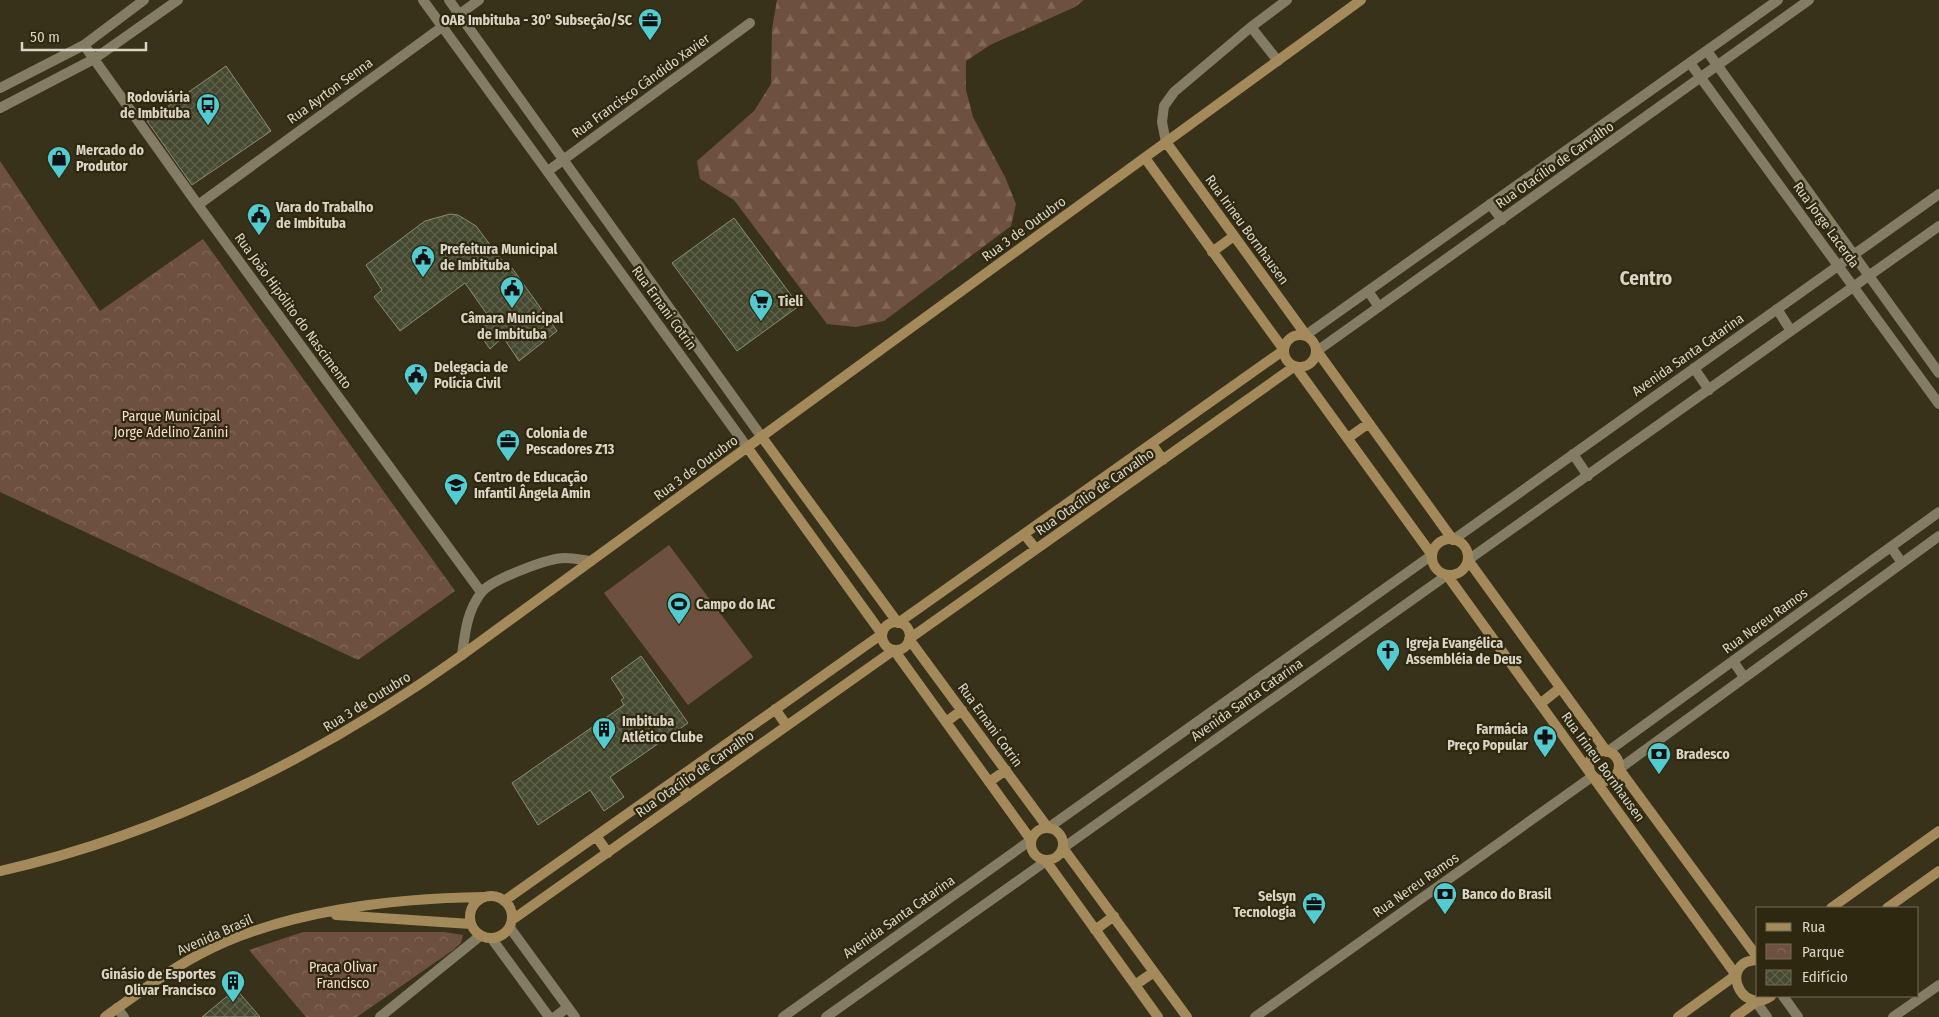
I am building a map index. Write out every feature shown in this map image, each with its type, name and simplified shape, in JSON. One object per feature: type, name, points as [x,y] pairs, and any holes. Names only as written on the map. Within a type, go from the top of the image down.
[{"type":"street","points":[[0,88],[84,45],[144,0]]},
{"type":"street","points":[[0,108],[94,59],[178,0]]},
{"type":"street","name":"Rua Ernani Cotrin","points":[[423,0],[882,634]]},
{"type":"street","name":"Rua Ernani Cotrin","points":[[449,0],[761,436],[898,622]]},
{"type":"street","name":"Rua Ayrton Senna","points":[[198,205],[479,0]]},
{"type":"street","points":[[1166,142],[1162,122],[1164,106],[1174,92],[1251,27],[1288,0]]},
{"type":"street","name":"Rua 3 de Outubro","points":[[0,871],[82,848],[151,824],[269,774],[373,716],[462,655],[1362,0]]},
{"type":"street","name":"Rua Otacílio de Carvalho","points":[[1306,335],[1778,0]]},
{"type":"street","name":"Rua Otacílio de Carvalho","points":[[1317,351],[1718,67],[1809,0]]},
{"type":"street","name":"Rua Francisco Cândido Xavier","points":[[548,171],[750,23]]},
{"type":"street","points":[[1251,27],[1278,61]]},
{"type":"street","name":"Rua João Hipólito do Nascimento","points":[[84,45],[198,205],[481,592]]},
{"type":"street","name":"Rua Jorge Lacerda","points":[[1707,51],[1939,373]]},
{"type":"street","name":"Rua Jorge Lacerda","points":[[1690,63],[1854,287],[1935,391],[1939,404]]},
{"type":"street","name":"Rua Irineu Bornhausen","points":[[1166,142],[1306,335]]},
{"type":"street","points":[[1144,158],[1284,350],[1287,360],[1295,366],[1432,555]]},
{"type":"street","points":[[1533,174],[1544,190]]},
{"type":"street","name":"Avenida Santa Catarina","points":[[1453,540],[1939,194]]},
{"type":"street","points":[[1490,204],[1502,220]]},
{"type":"street","points":[[1453,540],[1442,541],[1434,549],[1432,555],[1432,560],[1437,570],[1447,575],[1458,574],[1463,570],[1468,560],[1939,226]]},
{"type":"street","points":[[1212,252],[1234,236]]},
{"type":"street","points":[[623,276],[639,264]]},
{"type":"street","points":[[1368,291],[1379,307]]},
{"type":"street","points":[[1777,309],[1791,331]]},
{"type":"street","points":[[1284,350],[1287,341],[1291,337],[1301,334],[1314,341],[1317,351],[1453,540],[1463,545],[1468,555],[1468,560]]},
{"type":"street","name":"Rua Otacílio de Carvalho","points":[[898,622],[1284,350]]},
{"type":"street","points":[[1295,366],[1310,364],[1314,361],[1317,351]]},
{"type":"street","name":"Rua Otacílio de Carvalho","points":[[909,639],[1295,366]]},
{"type":"street","points":[[1694,368],[1708,390]]},
{"type":"street","points":[[1348,438],[1369,423]]},
{"type":"street","points":[[1152,444],[1164,460]]},
{"type":"street","points":[[1573,454],[1588,476]]},
{"type":"street","name":"Rua Nereu Ramos","points":[[1607,752],[1939,512]]},
{"type":"street","points":[[1024,534],[1036,550]]},
{"type":"street","points":[[1619,769],[1939,536]]},
{"type":"street","points":[[827,558],[842,546]]},
{"type":"street","points":[[1891,547],[1902,563]]},
{"type":"street","name":"Avenida Santa Catarina","points":[[1048,828],[1432,555]]},
{"type":"street","points":[[462,655],[467,621],[481,592],[505,577],[537,564],[564,558],[591,561]]},
{"type":"street","name":"Rua Irineu Bornhausen","points":[[1468,560],[1607,752]]},
{"type":"street","name":"Rua Irineu Bornhausen","points":[[1447,575],[1736,975],[1740,993],[1744,998],[1756,1002]]},
{"type":"street","name":"Avenida Santa Catarina","points":[[1063,848],[1447,575]]},
{"type":"street","points":[[894,650],[906,646],[909,639],[908,630],[898,622],[889,624],[883,630],[882,638],[886,646],[894,650],[1031,840]]},
{"type":"street","name":"Rua Otacílio de Carvalho","points":[[504,901],[882,634]]},
{"type":"street","name":"Rua Ernani Cotrin","points":[[909,639],[1048,828]]},
{"type":"street","name":"Rua Otacílio de Carvalho","points":[[511,924],[894,650]]},
{"type":"street","points":[[1733,661],[1744,677]]},
{"type":"street","points":[[1540,704],[1560,688]]},
{"type":"street","points":[[775,709],[787,726]]},
{"type":"street","points":[[946,722],[962,710]]},
{"type":"street","points":[[1607,752],[1611,753],[1618,760],[1619,769],[1618,773],[1611,780],[1602,781],[1593,776],[1590,768],[1592,759],[1598,753],[1607,752]]},
{"type":"street","name":"Rua Irineu Bornhausen","points":[[1619,769],[1756,956]]},
{"type":"street","points":[[989,782],[1006,770]]},
{"type":"street","name":"Rua Nereu Ramos","points":[[1256,1017],[1593,776]]},
{"type":"street","points":[[677,779],[688,796]]},
{"type":"street","points":[[1158,1017],[1046,861],[1041,860],[1034,854],[1030,845],[1036,832],[1048,828],[1062,837],[1063,848],[1187,1017]]},
{"type":"street","points":[[1832,907],[1939,831]]},
{"type":"street","points":[[596,836],[608,853]]},
{"type":"street","name":"Avenida Santa Catarina","points":[[783,1017],[1031,840]]},
{"type":"street","points":[[826,1017],[1046,861],[1058,856],[1063,848]]},
{"type":"street","points":[[1888,907],[1939,871]]},
{"type":"street","points":[[511,924],[502,936],[492,939],[480,936],[471,924],[472,908],[476,902],[484,897],[498,897],[509,906],[511,924],[575,1017]]},
{"type":"street","name":"Avenida Brasil","points":[[106,1017],[153,981],[201,953],[232,939],[263,929],[320,914],[397,902],[484,897]]},
{"type":"street","name":"Avenida Brasil","points":[[320,914],[471,924]]},
{"type":"street","points":[[1095,930],[1114,916]]},
{"type":"street","points":[[380,1017],[480,936]]},
{"type":"street","points":[[492,939],[549,1017]]},
{"type":"street","points":[[1678,1017],[1736,975],[1742,965],[1756,959]]},
{"type":"street","points":[[1135,986],[1154,972]]},
{"type":"street","points":[[1894,1017],[1939,985]]},
{"type":"street","points":[[1734,1017],[1756,1002],[1763,1001],[1769,997]]},
{"type":"street","points":[[1784,997],[1798,1017]]},
{"type":"street","points":[[1756,1002],[1767,1017]]},
{"type":"street","points":[[555,1017],[568,1007]]},
{"type":"street","points":[[117,1008],[124,1017]]},
{"type":"green space","points":[[777,0],[1084,0],[1075,7],[990,45],[966,61],[966,90],[973,117],[1005,177],[1016,204],[1011,226],[884,321],[856,327],[827,324],[734,200],[700,179],[697,161],[754,111],[771,84],[772,29]]},
{"type":"green space","name":"Parque Municipal Jorge Adelino Zanini","points":[[0,161],[100,311],[203,239],[455,591],[358,660],[0,492]]},
{"type":"green space","name":"Campo do IAC","points":[[669,545],[753,657],[688,705],[604,593]]},
{"type":"green space","name":"Praça Olivar Francisco","points":[[303,932],[444,932],[463,935],[461,943],[453,950],[357,1017],[306,1017],[249,950]]},
{"type":"building","name":"Rodoviária de Imbituba","points":[[226,66],[271,131],[192,185],[147,121]]},
{"type":"building","name":"Prefeitura Municipal de Imbituba","points":[[450,214],[458,215],[476,226],[509,270],[512,268],[557,331],[519,361],[503,337],[490,349],[478,332],[491,320],[465,283],[400,331],[374,297],[382,290],[366,265],[425,221]]},
{"type":"building","points":[[734,218],[799,306],[737,351],[672,263]]},
{"type":"building","name":"Imbituba Atlético Clube","points":[[641,656],[688,723],[610,777],[624,797],[604,811],[590,790],[538,825],[512,783],[624,705],[621,700],[624,698],[611,678]]},
{"type":"building","name":"Ginásio de Esportes Olivar Francisco","points":[[236,989],[260,1017],[202,1017]]},
{"type":"place","name":"OAB Imbituba - 30° Subseção/SC","points":[[650,41]]},
{"type":"place","name":"Rodoviária de Imbituba","points":[[208,126]]},
{"type":"place","name":"Mercado do Produtor","points":[[59,179]]},
{"type":"place","name":"Vara do Trabalho de Imbituba","points":[[259,236]]},
{"type":"place","name":"Prefeitura Municipal de Imbituba","points":[[423,278]]},
{"type":"place","name":"Câmara Municipal de Imbituba","points":[[512,309]]},
{"type":"place","name":"Tieli","points":[[761,322]]},
{"type":"place","name":"Delegacia de Polícia Civil","points":[[416,396]]},
{"type":"place","name":"Colonia de Pescadores Z13","points":[[508,462]]},
{"type":"place","name":"Centro de Educação Infantil Ângela Amin","points":[[456,506]]},
{"type":"place","name":"Campo do IAC","points":[[679,625]]},
{"type":"place","name":"Igreja Evangélica Assembléia de Deus","points":[[1388,672]]},
{"type":"place","name":"Imbituba Atlético Clube","points":[[604,750]]},
{"type":"place","name":"Farmácia Preço Popular","points":[[1545,758]]},
{"type":"place","name":"Bradesco","points":[[1659,775]]},
{"type":"place","name":"Banco do Brasil","points":[[1445,915]]},
{"type":"place","name":"Selsyn Tecnologia","points":[[1314,925]]},
{"type":"place","name":"Ginásio de Esportes Olivar Francisco","points":[[233,1003]]},
{"type":"district","name":"Centro","points":[[1646,278]]}]
